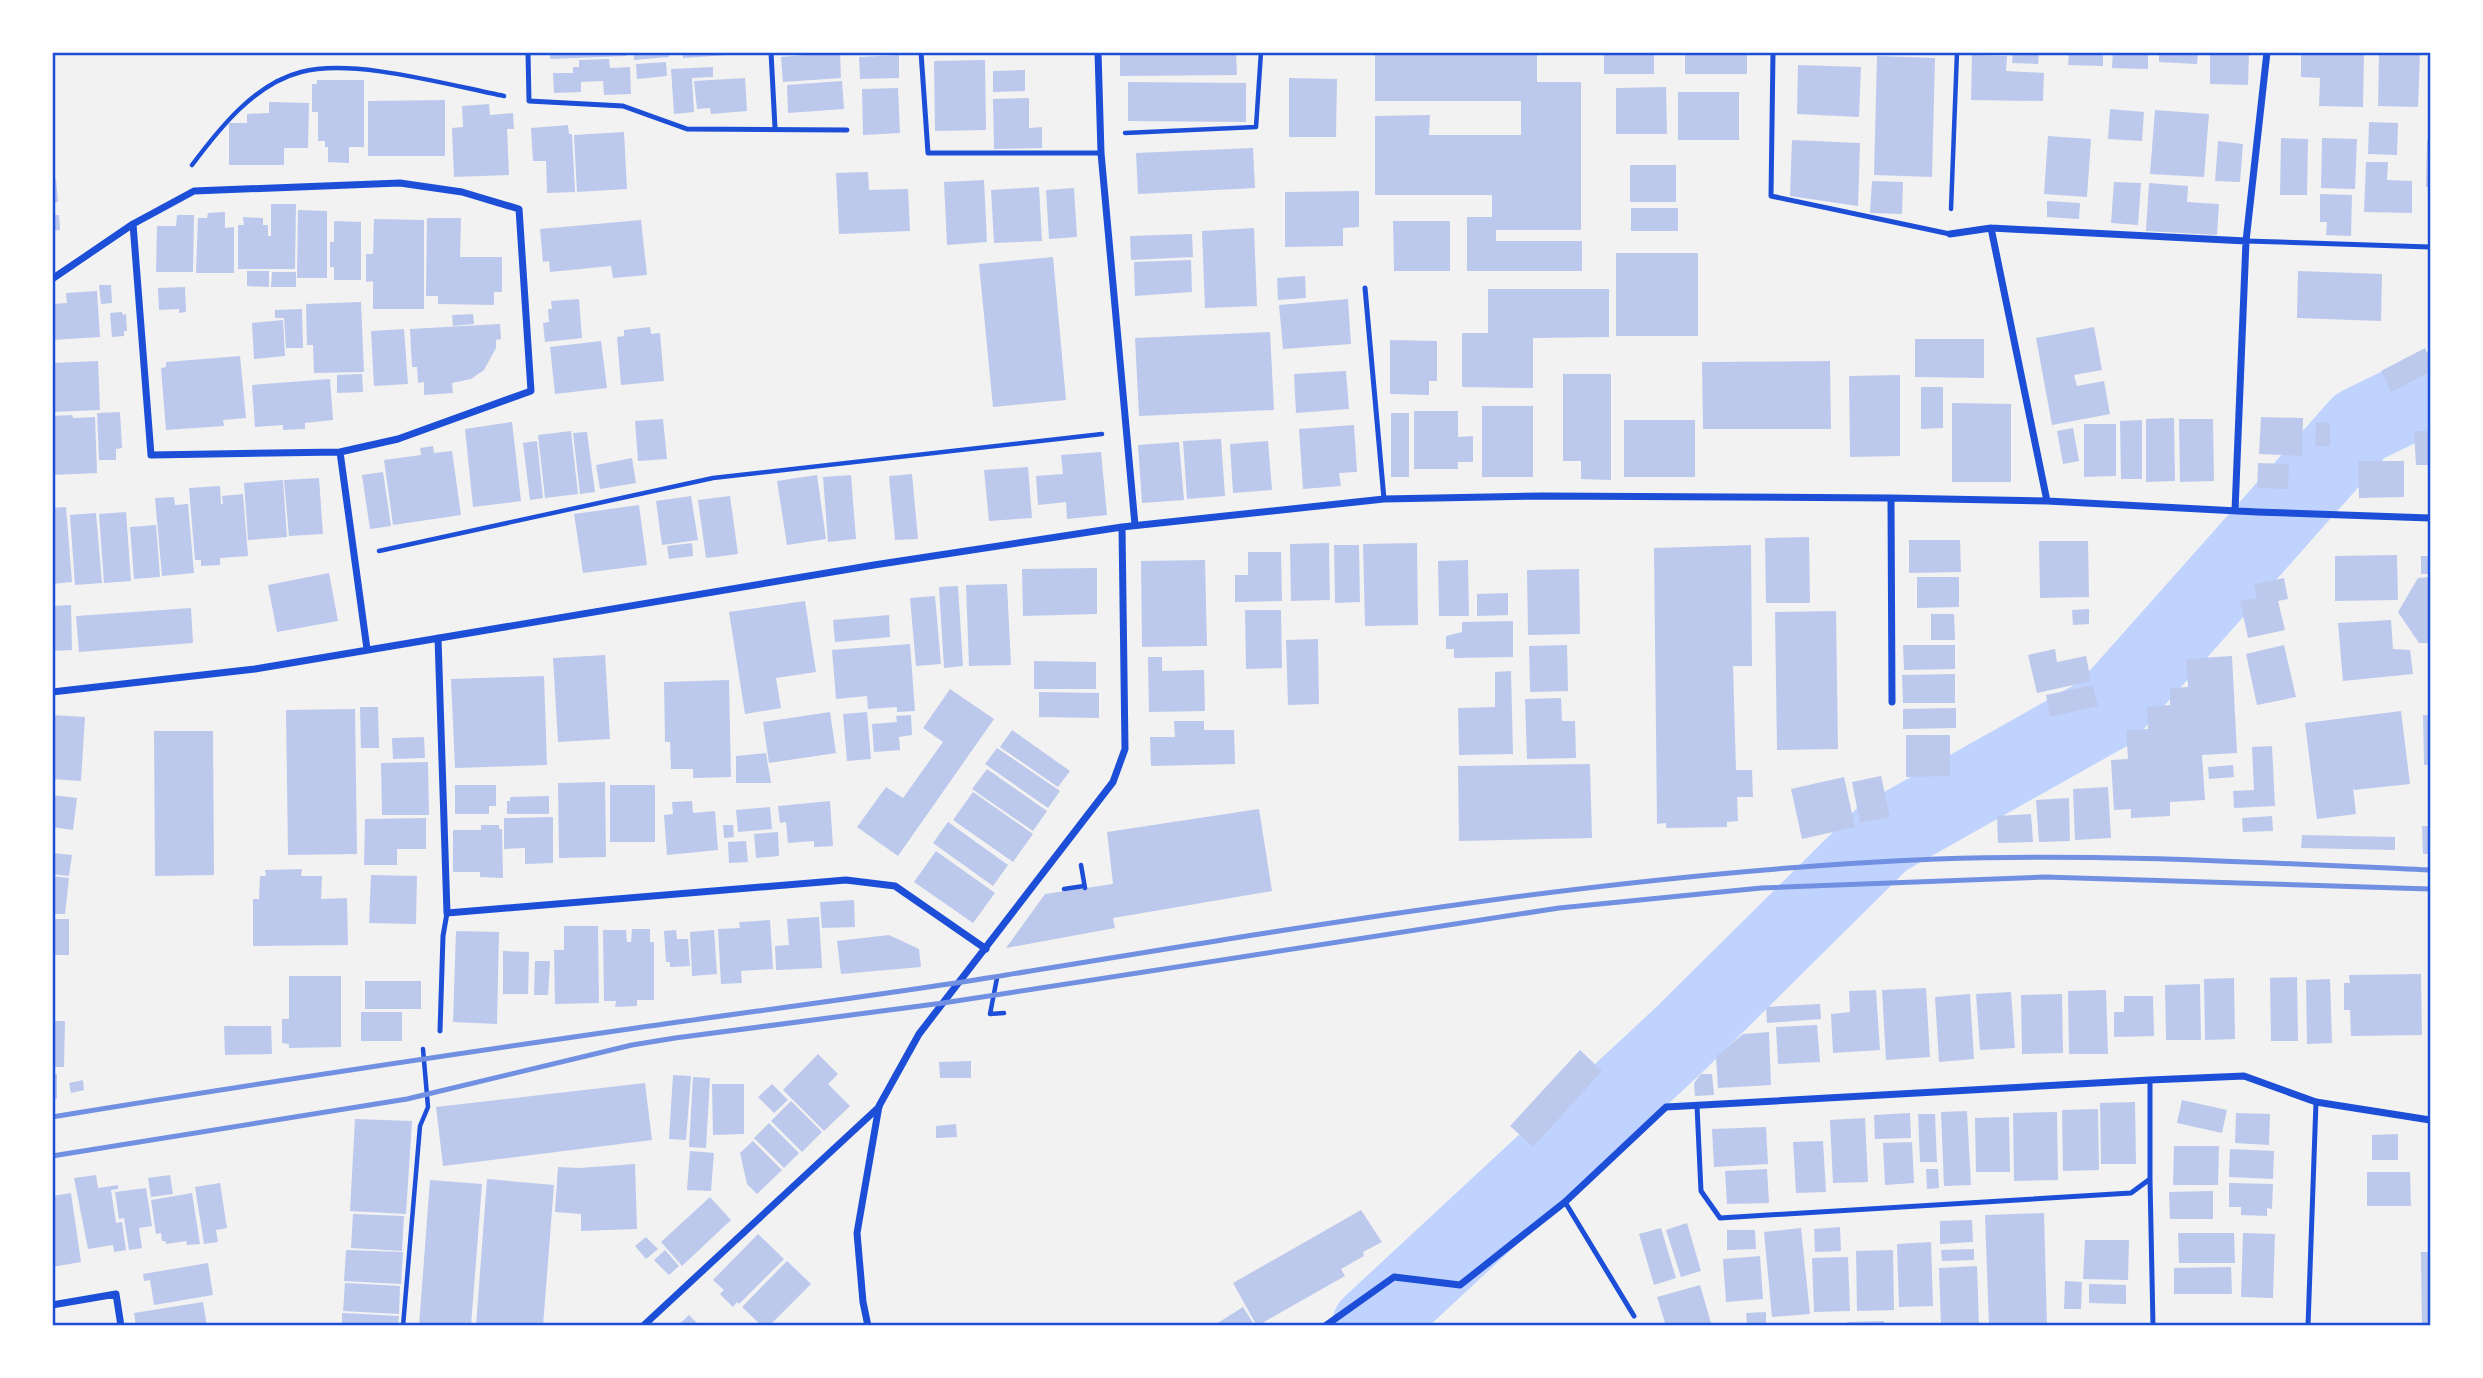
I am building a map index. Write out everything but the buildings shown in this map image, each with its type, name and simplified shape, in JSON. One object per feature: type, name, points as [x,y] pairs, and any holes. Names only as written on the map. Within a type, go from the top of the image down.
[{"type":"street","points":[[1098,52],[1101,153],[1135,525]]},
{"type":"street","points":[[2235,511],[2246,242],[2267,52]]},
{"type":"street","points":[[52,279],[134,224],[194,191],[400,183],[462,192],[519,209],[531,391],[398,439],[340,452],[151,455],[134,224]]},
{"type":"street","points":[[1991,228],[2047,501]]},
{"type":"street","points":[[1950,234],[1991,228],[2246,242]]},
{"type":"street","points":[[340,452],[367,649]]},
{"type":"street","points":[[52,692],[256,669],[873,565],[1135,525],[1384,499],[1543,496],[1891,498],[2047,501],[2431,518]]},
{"type":"street","points":[[1891,498],[1892,702]]},
{"type":"street","points":[[643,1325],[879,1106],[919,1034],[1114,782],[1125,749],[1122,527]]},
{"type":"street","points":[[438,638],[447,913],[846,880],[895,886],[986,950]]},
{"type":"street","points":[[1325,1325],[1394,1277],[1460,1285],[1565,1202],[1666,1107],[2244,1076],[2316,1102],[2431,1120]]},
{"type":"street","points":[[868,1325],[863,1301],[857,1233],[879,1106]]},
{"type":"street","points":[[52,1305],[116,1294],[121,1325]]},
{"type":"lane","points":[[528,52],[529,101],[623,106],[687,129],[847,130]]},
{"type":"lane","points":[[771,52],[775,128]]},
{"type":"lane","points":[[921,52],[928,153],[1101,153]]},
{"type":"lane","points":[[1773,52],[1771,196],[1950,234]]},
{"type":"lane","points":[[2246,242],[2431,247]]},
{"type":"lane","points":[[1365,288],[1384,499]]},
{"type":"lane","points":[[440,1031],[443,936],[447,913]]},
{"type":"lane","points":[[2150,1080],[2153,1325]]},
{"type":"lane","points":[[2308,1325],[2316,1102]]},
{"type":"lane","points":[[1697,1106],[1701,1191],[1720,1218],[2131,1193],[2150,1179]]},
{"type":"lane","points":[[1565,1202],[1634,1315]]},
{"type":"path","points":[[1100,134],[1256,127],[1261,52]]},
{"type":"path","points":[[1950,234],[1957,52]]},
{"type":"path","points":[[172,203],[177,185],[220,127],[250,99],[299,72],[331,67],[362,70],[529,101]]},
{"type":"path","points":[[355,556],[713,478],[1126,431]]},
{"type":"path","points":[[999,967],[990,1014],[1004,1013]]},
{"type":"path","points":[[404,1325],[420,1126],[428,1107],[423,1042],[437,1039],[440,1031]]},
{"type":"waterway","points":[[1371,1326],[1680,1039],[1883,838],[2105,713],[2360,426],[2430,392]]},
{"type":"railway","points":[[52,1117],[417,1060],[949,984],[1346,921],[1700,876],[1818,866],[1999,857],[2184,860],[2430,870]]},
{"type":"railway","points":[[52,1156],[407,1099],[632,1045],[943,1003],[1559,908],[1761,888],[2045,877],[2430,889]]}]
